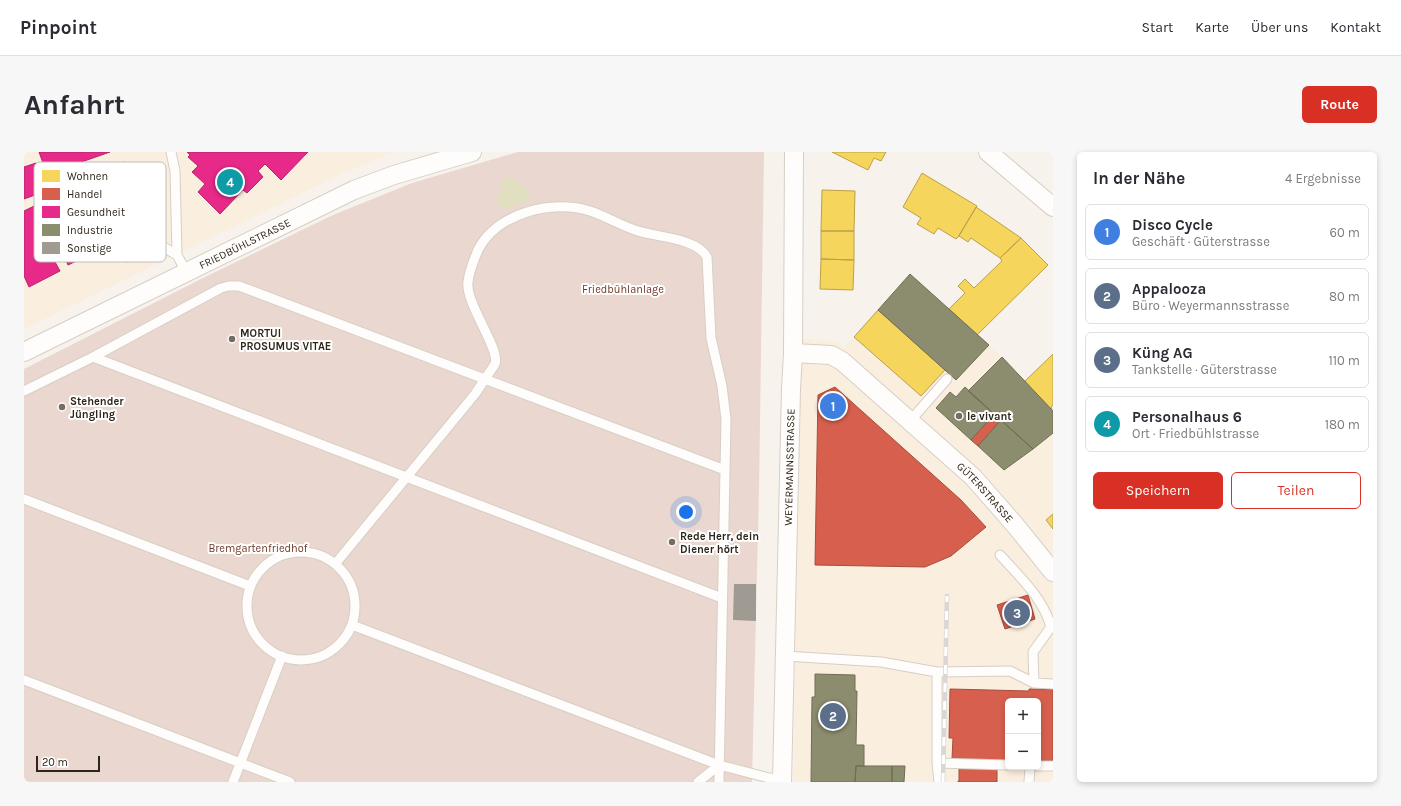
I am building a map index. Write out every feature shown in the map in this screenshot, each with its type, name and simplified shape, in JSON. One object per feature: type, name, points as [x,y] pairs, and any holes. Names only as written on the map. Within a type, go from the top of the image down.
[{"type":"street","name":"FRIEDBÜHLSTRASSE","points":[[24,352],[354,190],[394,175],[472,152]]},
{"type":"street","name":"WEYERMANNSSTRASSE","points":[[782,780],[793,353],[794,152]]},
{"type":"street","points":[[988,152],[1053,207]]},
{"type":"street","name":"GÜTERSTRASSE","points":[[793,353],[825,354],[836,357],[982,486],[1053,572]]},
{"type":"lane","points":[[171,152],[175,171],[177,255],[187,273]]},
{"type":"lane","points":[[336,563],[407,478],[485,380],[496,361],[494,351],[473,304],[467,283],[471,267],[478,252],[494,229],[511,219],[536,210],[555,206],[576,207],[590,211],[638,231],[684,242],[701,250],[706,258],[711,338],[721,381],[726,419],[719,782]]},
{"type":"lane","points":[[166,249],[177,255]]},
{"type":"lane","points":[[24,391],[93,357],[221,288],[239,286],[725,470]]},
{"type":"lane","points":[[93,357],[722,598]]},
{"type":"lane","points":[[910,421],[947,379]]},
{"type":"lane","points":[[24,499],[250,586]]},
{"type":"lane","points":[[295,552],[310,552],[336,563],[348,581],[354,596],[355,609],[352,625],[343,639],[327,652],[311,659],[295,659],[282,656],[265,646],[253,631],[249,622],[247,608],[250,586],[260,571],[270,562],[283,555],[295,552]]},
{"type":"lane","points":[[1000,554],[1039,600],[1048,614],[1051,627],[1033,652],[1034,683]]},
{"type":"lane","points":[[352,625],[719,766],[782,780]]},
{"type":"lane","points":[[234,782],[282,656]]},
{"type":"lane","points":[[785,656],[881,662],[937,672],[1010,671],[1034,683],[1053,684]]},
{"type":"lane","points":[[937,672],[937,763],[939,782]]},
{"type":"lane","points":[[24,680],[290,782]]},
{"type":"lane","points":[[937,763],[1005,765]]},
{"type":"lane","points":[[698,782],[719,766]]},
{"type":"lane","points":[[1041,766],[1053,766]]},
{"type":"lane","points":[[1029,782],[1030,770]]},
{"type":"shaded area","points":[[24,152],[393,152],[343,173],[166,260],[166,162],[34,162],[34,262],[161,262],[24,329]]},
{"type":"shaded area","points":[[508,177],[513,178],[518,185],[523,186],[530,196],[526,202],[517,203],[511,208],[505,209],[500,206],[496,199],[501,190],[502,181]]},
{"type":"shaded area","points":[[910,274],[1002,357],[1053,411],[1053,782],[793,782],[801,338],[832,341],[840,344],[844,348]]},
{"type":"green space","name":"Bremgartenfriedhof","points":[[518,152],[764,152],[759,489],[752,782],[24,782],[24,369],[205,277],[333,215],[412,183]]},
{"type":"building: Wohnen","points":[[832,152],[886,152],[881,161],[874,158],[868,170]]},
{"type":"building: Wohnen","points":[[922,173],[977,206],[956,239],[938,228],[934,234],[917,224],[921,218],[903,207]]},
{"type":"building: Wohnen","points":[[822,190],[855,191],[854,231],[821,231]]},
{"type":"building: Wohnen","points":[[976,207],[1021,238],[1000,258],[971,238],[968,242],[959,236]]},
{"type":"building: Wohnen","points":[[821,231],[854,231],[854,260],[821,259]]},
{"type":"building: Wohnen","points":[[1021,238],[1048,265],[977,335],[949,309],[965,293],[958,286],[965,279],[974,288],[1002,261],[1000,258]]},
{"type":"building: Wohnen","points":[[821,259],[854,260],[853,290],[820,289]]},
{"type":"building: Wohnen","points":[[878,310],[945,370],[921,396],[854,337]]},
{"type":"building: Wohnen","points":[[1053,354],[1053,405],[1051,407],[1052,409],[1050,410],[1024,382]]},
{"type":"building: Wohnen","points":[[1053,514],[1053,529],[1046,520]]},
{"type":"building: Handel","points":[[835,387],[961,500],[986,527],[951,556],[925,567],[815,565],[818,395]]},
{"type":"building: Handel","points":[[994,414],[1001,420],[978,446],[971,440]]},
{"type":"building: Handel","points":[[1028,595],[1035,619],[1005,629],[997,605]]},
{"type":"building: Handel","points":[[950,689],[1029,691],[1029,689],[1053,689],[1053,761],[1041,761],[1041,698],[1005,698],[1005,760],[952,759],[953,738],[949,738]]},
{"type":"building: Handel","points":[[959,766],[997,767],[997,782],[958,782]]},
{"type":"building: Gesundheit","points":[[39,152],[110,152],[81,162],[43,162]]},
{"type":"building: Gesundheit","points":[[187,152],[308,152],[281,180],[265,164],[258,171],[263,177],[247,193],[243,190],[220,214],[198,192],[205,184],[192,172],[198,166],[188,157],[190,155]]},
{"type":"building: Gesundheit","points":[[34,164],[34,195],[24,199],[24,167]]},
{"type":"building: Gesundheit","points":[[34,206],[34,262],[55,262],[60,271],[29,287],[24,276],[24,211]]},
{"type":"building: Gesundheit","points":[[67,262],[74,262],[68,265]]},
{"type":"building: Industrie","points":[[910,274],[989,345],[956,380],[878,310]]},
{"type":"building: Industrie","points":[[1002,357],[1053,411],[1053,433],[1033,449],[968,391]]},
{"type":"building: Industrie","points":[[965,387],[994,414],[971,440],[936,408],[950,392],[956,397]]},
{"type":"building: Industrie","points":[[1001,420],[1033,449],[1004,470],[978,446]]},
{"type":"building: Industrie","points":[[815,674],[855,675],[855,691],[857,691],[856,745],[864,745],[864,767],[856,766],[855,782],[811,782],[812,697],[815,697]]},
{"type":"building: Industrie","points":[[856,766],[892,766],[892,782],[855,782]]},
{"type":"building: Industrie","points":[[892,766],[905,766],[904,782],[892,782]]},
{"type":"building: Sonstige","points":[[734,584],[756,584],[756,621],[733,620]]},
{"type":"railway","points":[[943,782],[947,596]]},
{"type":"place","name":"Personalhaus 6","points":[[230,182]]},
{"type":"place","name":"MORTUI PROSUMUS VITAE","points":[[232,339]]},
{"type":"place","name":"Disco Cycle","points":[[833,406]]},
{"type":"place","name":"Stehender Jüngling","points":[[62,407]]},
{"type":"place","name":"le vivant","points":[[959,416]]},
{"type":"place","name":"Rede Herr, dein Diener hört","points":[[672,542]]},
{"type":"place","name":"Küng AG","points":[[1017,613]]},
{"type":"place","name":"Appalooza","points":[[833,716]]},
{"type":"park label","name":"Friedbühlanlage","points":[[623,289]]}]
